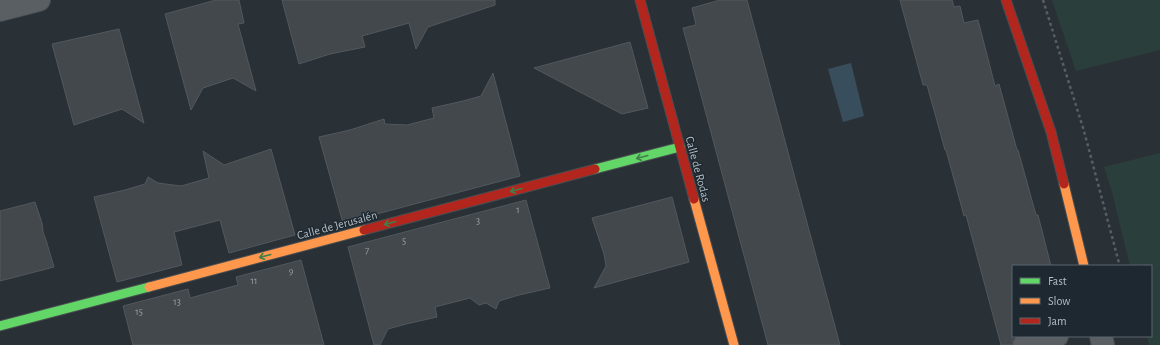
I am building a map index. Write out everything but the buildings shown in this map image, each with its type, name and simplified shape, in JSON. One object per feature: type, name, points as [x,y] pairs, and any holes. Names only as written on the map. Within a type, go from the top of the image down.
[{"type":"street","points":[[0,10],[39,0]]},
{"type":"street","name":"Calle de Rodas","points":[[640,0],[734,345]]},
{"type":"street","points":[[1006,0],[1051,132],[1084,265]]},
{"type":"street","name":"Calle de Jerusalén","points":[[0,326],[680,148]]},
{"type":"street","points":[[1024,345],[1053,337]]},
{"type":"path","points":[[1043,0],[1084,131],[1119,263]]},
{"type":"green space","points":[[1052,0],[1160,0],[1160,50],[1076,71]]},
{"type":"green space","points":[[1160,153],[1160,345],[1149,345],[1147,337],[1152,337],[1152,265],[1130,265],[1112,192],[1104,167]]},
{"type":"water","points":[[851,63],[864,116],[843,122],[828,69]]},
{"type":"traffic: fast","points":[[595,169],[680,147]]},
{"type":"traffic: fast","points":[[0,326],[149,287]]},
{"type":"traffic: slow","points":[[1064,184],[1084,265]]},
{"type":"traffic: slow","points":[[694,199],[734,345]]},
{"type":"traffic: slow","points":[[149,287],[364,230]]},
{"type":"traffic: jam","points":[[640,0],[694,199]]},
{"type":"traffic: jam","points":[[1006,0],[1051,132],[1064,184]]},
{"type":"traffic: jam","points":[[364,230],[595,169]]}]
